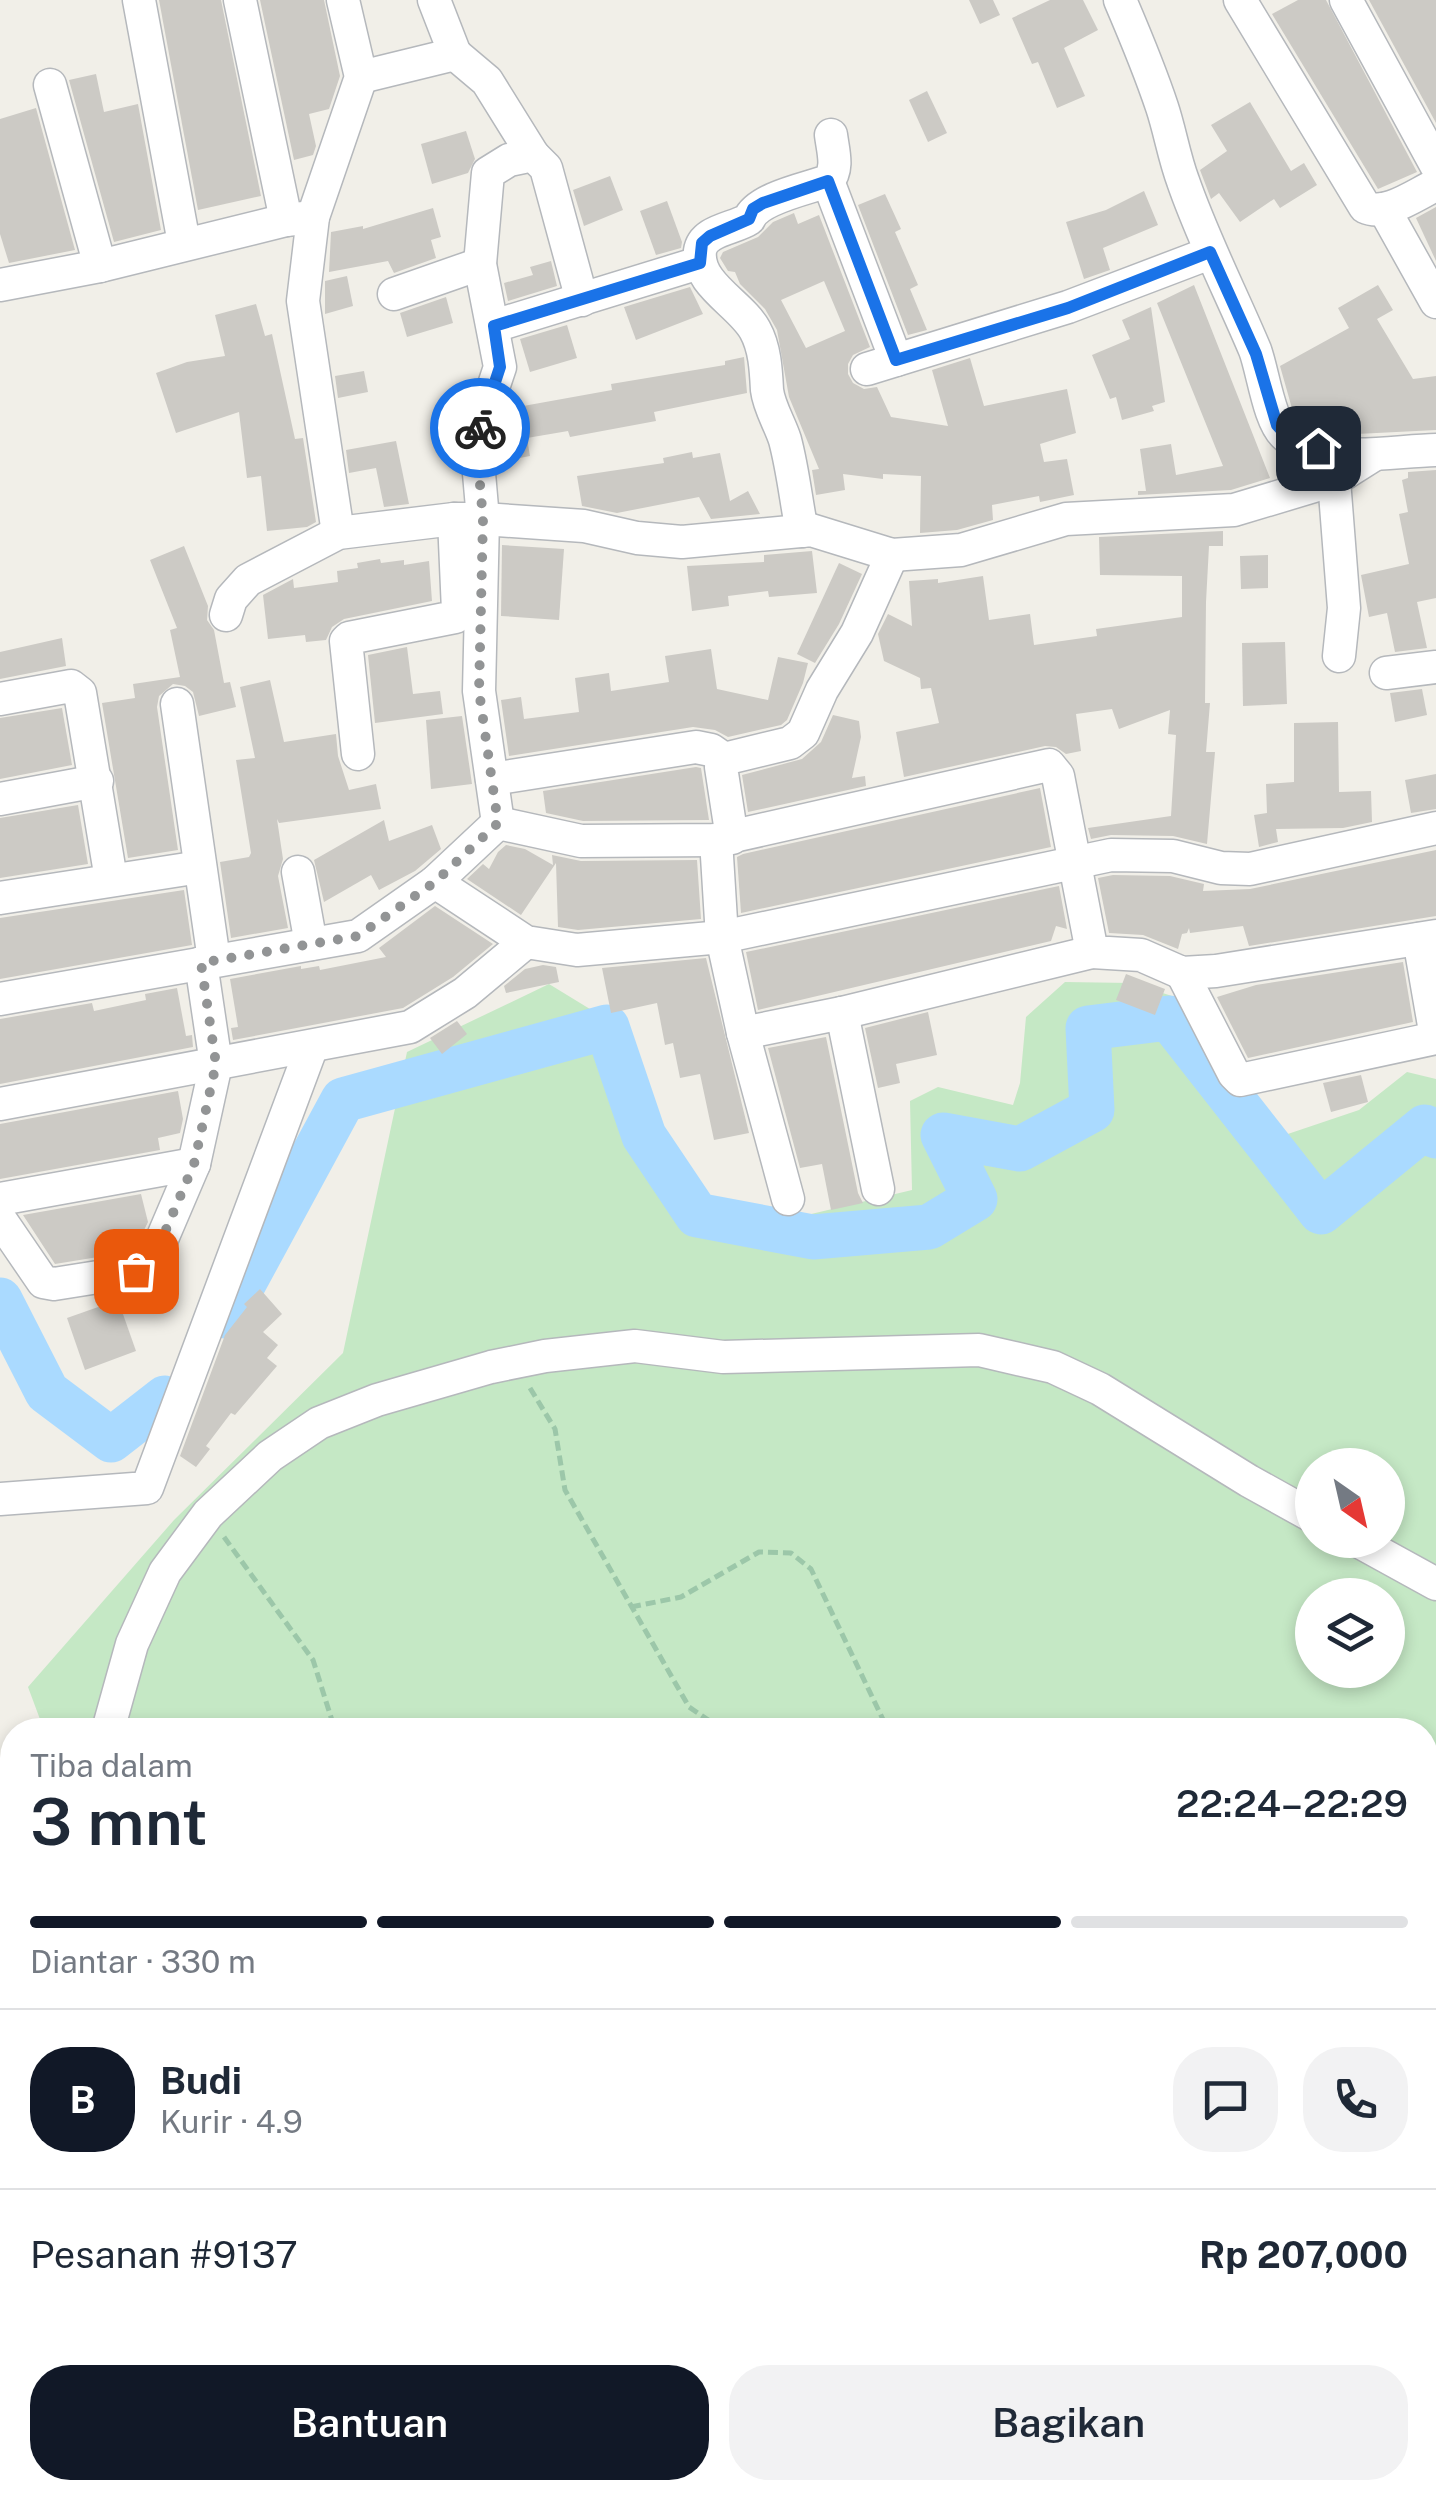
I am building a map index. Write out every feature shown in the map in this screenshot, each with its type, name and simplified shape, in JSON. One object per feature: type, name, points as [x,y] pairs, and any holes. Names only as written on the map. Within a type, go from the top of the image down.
[{"type":"street","points":[[139,0],[184,243]]},
{"type":"street","points":[[240,0],[300,219],[303,301],[338,533]]},
{"type":"street","points":[[300,219],[361,77],[342,0]]},
{"type":"street","points":[[434,0],[455,54],[487,81],[546,168],[582,300]]},
{"type":"street","points":[[1120,0],[1149,69],[1182,178],[1210,252],[1256,354],[1277,425],[1286,435],[1318,448],[1372,456]]},
{"type":"street","points":[[1346,0],[1436,165]]},
{"type":"street","points":[[1248,3],[1365,207],[1384,210],[1436,185]]},
{"type":"street","points":[[361,77],[455,54]]},
{"type":"street","points":[[50,85],[100,266]]},
{"type":"street","points":[[802,531],[785,441],[767,392],[768,377],[758,336],[749,320],[716,288],[700,263],[702,243],[710,236],[739,226],[763,203],[828,181],[834,174],[831,135]]},
{"type":"street","points":[[358,754],[346,640],[455,617],[458,611],[476,439],[500,367],[480,264],[488,174],[510,160],[534,155]]},
{"type":"street","points":[[828,181],[881,364],[1068,308],[1210,252]]},
{"type":"street","points":[[1384,210],[1436,302]]},
{"type":"street","points":[[0,285],[300,219]]},
{"type":"street","points":[[494,326],[700,263]]},
{"type":"street","points":[[394,294],[480,264]]},
{"type":"street","points":[[226,615],[231,599],[248,580],[338,533],[468,519],[584,526],[637,538],[682,542],[810,530],[892,555],[961,550],[1066,519],[1234,510],[1334,480],[1372,456],[1436,450]]},
{"type":"street","points":[[1334,480],[1344,608],[1338,656]]},
{"type":"street","points":[[468,519],[479,691],[498,823]]},
{"type":"street","points":[[724,759],[790,743],[803,733],[892,555]]},
{"type":"street","points":[[1386,673],[1436,668]]},
{"type":"street","points":[[0,699],[71,686],[76,689],[84,705],[111,879]]},
{"type":"street","points":[[0,1219],[43,1282],[54,1284],[136,1271],[153,1260],[194,1164],[216,1064],[200,867],[176,704]]},
{"type":"street","points":[[492,779],[696,747],[712,750],[724,759]]},
{"type":"street","points":[[724,759],[722,937],[743,1033],[788,1199]]},
{"type":"street","points":[[498,823],[581,841],[724,839],[1049,765],[1058,776],[1092,952]]},
{"type":"street","points":[[0,798],[97,781]]},
{"type":"street","points":[[0,998],[358,936],[435,882],[498,823]]},
{"type":"street","points":[[435,882],[526,942],[577,950],[722,937],[1111,855],[1173,856],[1221,868],[1250,869],[1436,828]]},
{"type":"street","points":[[0,898],[200,867]]},
{"type":"street","points":[[298,872],[311,944]]},
{"type":"street","points":[[743,1033],[1092,952],[1141,955],[1182,973],[1216,972],[1427,938],[1436,1038],[1245,1082],[1234,1074],[1182,973]]},
{"type":"street","points":[[0,1104],[216,1064],[303,1074],[410,1027],[465,993],[526,942]]},
{"type":"street","points":[[842,1013],[878,1189]]},
{"type":"street","points":[[0,1500],[147,1488],[303,1074]]},
{"type":"street","points":[[0,1198],[194,1164]]},
{"type":"street","points":[[111,1718],[132,1644],[166,1572],[208,1514],[270,1456],[319,1423],[377,1400],[514,1362],[635,1346],[723,1357],[979,1350],[1053,1367],[1100,1389],[1295,1507]]},
{"type":"street","points":[[1389,1558],[1436,1584]]},
{"type":"path","points":[[514,1362],[555,1429],[565,1490],[688,1707],[705,1718]]},
{"type":"path","points":[[208,1514],[313,1660],[331,1718]]},
{"type":"path","points":[[631,1606],[681,1597],[759,1552],[791,1552],[811,1569],[882,1718]]},
{"type":"green space","points":[[1065,982],[1131,983],[1172,996],[1267,1141],[1359,1110],[1407,1072],[1436,1079],[1436,1718],[40,1718],[28,1687],[174,1520],[343,1353],[407,1052],[549,984],[621,1028],[647,1104],[697,1195],[807,1215],[912,1190],[910,1101],[938,1087],[1013,1105],[1020,1083],[1026,1017]]},
{"type":"building","points":[[159,0],[221,0],[261,196],[198,210]]},
{"type":"building","points":[[260,0],[324,0],[340,76],[329,109],[309,114],[316,146],[313,155],[294,160]]},
{"type":"building","points":[[969,0],[993,0],[1000,15],[980,24]]},
{"type":"building","points":[[1050,0],[1083,0],[1098,30],[1064,48],[1085,96],[1057,108],[1038,62],[1032,64],[1012,18]]},
{"type":"building","points":[[1298,0],[1326,0],[1417,172],[1378,189],[1272,14]]},
{"type":"building","points":[[1369,0],[1436,0],[1436,123]]},
{"type":"building","points":[[96,74],[104,112],[138,104],[161,230],[114,242],[69,80]]},
{"type":"building","points":[[927,91],[947,133],[928,142],[909,100]]},
{"type":"building","points":[[1250,102],[1291,171],[1304,163],[1317,185],[1280,208],[1274,199],[1240,222],[1219,193],[1211,199],[1200,170],[1227,151],[1211,125]]},
{"type":"building","points":[[36,108],[75,250],[9,263],[0,234],[0,119]]},
{"type":"building","points":[[466,131],[475,159],[468,173],[432,184],[421,144]]},
{"type":"building","points":[[610,176],[623,210],[584,226],[573,190]]},
{"type":"building","points":[[1144,191],[1158,225],[1103,248],[1110,270],[1084,279],[1066,222],[1106,210]]},
{"type":"building","points":[[885,194],[901,229],[895,232],[918,285],[910,289],[927,330],[908,335],[858,205]]},
{"type":"building","points":[[667,201],[681,248],[656,255],[640,211]]},
{"type":"building","points":[[1436,207],[1436,261],[1416,218]]},
{"type":"building","points":[[433,208],[441,237],[431,240],[436,258],[394,273],[388,261],[329,272],[331,232],[363,229]]},
{"type":"building","points":[[794,213],[798,224],[819,215],[870,347],[853,355],[848,374],[853,383],[864,389],[877,387],[891,417],[948,426],[932,370],[970,358],[984,406],[1067,389],[1076,433],[1040,444],[1044,462],[1067,459],[1074,495],[1040,502],[1039,496],[992,505],[993,520],[957,530],[920,533],[921,476],[883,474],[883,479],[843,474],[845,490],[816,495],[812,470],[819,469],[789,397],[777,330],[765,309],[720,258],[723,252],[758,237],[773,222]],"holes":[[[824,281],[845,331],[806,348],[781,300]]]},
{"type":"building","points":[[551,261],[557,286],[508,301],[504,283],[533,275],[530,267]]},
{"type":"building","points":[[347,276],[353,306],[325,314],[325,281]]},
{"type":"building","points":[[1194,285],[1270,478],[1231,490],[1138,495],[1138,491],[1146,491],[1140,449],[1171,444],[1176,475],[1223,466],[1157,303]]},
{"type":"building","points":[[1378,285],[1393,310],[1377,319],[1413,379],[1436,376],[1436,430],[1357,434],[1322,430],[1321,423],[1309,426],[1293,412],[1280,366],[1349,328],[1338,308]]},
{"type":"building","points":[[690,287],[703,314],[636,340],[624,307]]},
{"type":"building","points":[[446,297],[453,323],[407,337],[400,313]]},
{"type":"building","points":[[256,304],[265,336],[272,334],[295,439],[303,438],[316,522],[307,527],[267,531],[261,476],[247,478],[239,412],[176,433],[156,373],[187,362],[225,356],[215,315]]},
{"type":"building","points":[[1151,307],[1165,402],[1152,406],[1154,411],[1122,420],[1116,397],[1110,399],[1092,355],[1130,339],[1122,320]]},
{"type":"building","points":[[567,325],[577,358],[530,372],[520,339]]},
{"type":"building","points":[[744,357],[747,393],[654,412],[656,421],[570,437],[568,431],[527,438],[530,456],[498,462],[496,441],[507,409],[612,390],[611,384],[725,365],[725,361]]},
{"type":"building","points":[[364,371],[368,392],[338,398],[335,376]]},
{"type":"building","points":[[396,441],[409,504],[384,507],[376,468],[349,473],[346,450]]},
{"type":"building","points":[[692,452],[693,458],[720,453],[730,501],[748,491],[760,514],[711,519],[699,497],[617,513],[582,506],[577,476],[664,463],[663,458]]},
{"type":"building","points":[[1436,470],[1436,598],[1417,602],[1427,648],[1395,652],[1387,613],[1369,617],[1361,575],[1409,564],[1399,514],[1408,512],[1402,480],[1408,478],[1408,472]]},
{"type":"building","points":[[1223,531],[1223,546],[1209,546],[1206,602],[1205,703],[1210,703],[1206,752],[1215,752],[1207,844],[1173,836],[1111,835],[1091,839],[1088,828],[1171,816],[1176,735],[1168,734],[1170,710],[1119,729],[1112,709],[1076,714],[1081,751],[1066,754],[1045,746],[904,777],[896,732],[939,723],[931,688],[921,689],[920,678],[884,661],[878,634],[888,614],[912,626],[909,581],[938,579],[938,583],[983,576],[989,620],[1030,614],[1034,645],[1097,636],[1096,629],[1182,617],[1182,576],[1100,575],[1099,537]]},
{"type":"building","points":[[502,545],[564,549],[559,620],[501,616]]},
{"type":"building","points":[[184,546],[208,606],[207,620],[214,630],[224,683],[230,682],[236,707],[199,716],[193,692],[185,686],[173,684],[159,696],[157,707],[178,850],[128,858],[102,703],[135,698],[133,684],[180,677],[170,630],[177,628],[150,560]]},
{"type":"building","points":[[812,551],[817,593],[769,597],[768,591],[728,596],[729,606],[692,611],[687,566],[764,562],[764,555]]},
{"type":"building","points":[[1268,555],[1268,588],[1241,589],[1240,556]]},
{"type":"building","points":[[380,559],[381,563],[404,560],[404,565],[429,561],[432,601],[344,619],[332,627],[326,640],[306,642],[305,635],[268,639],[263,595],[293,579],[294,588],[338,582],[337,571]]},
{"type":"building","points":[[839,563],[862,574],[839,624],[815,663],[797,654]]},
{"type":"building","points":[[62,638],[66,666],[0,679],[0,652]]},
{"type":"building","points":[[1285,642],[1287,704],[1243,706],[1242,643]]},
{"type":"building","points":[[407,647],[413,694],[440,691],[443,714],[375,723],[368,655]]},
{"type":"building","points":[[711,649],[717,689],[768,700],[778,657],[808,663],[787,720],[781,725],[728,737],[715,730],[693,727],[509,756],[501,700],[521,697],[524,719],[579,712],[575,678],[609,673],[611,691],[669,682],[665,656]]},
{"type":"building","points":[[270,680],[284,742],[336,734],[338,756],[349,790],[376,784],[381,809],[279,823],[277,819],[283,859],[278,876],[288,928],[231,938],[220,862],[249,857],[251,853],[236,760],[255,758],[240,687]]},
{"type":"building","points":[[1422,689],[1427,715],[1395,722],[1390,693]]},
{"type":"building","points":[[62,708],[72,765],[0,779],[0,718]]},
{"type":"building","points":[[833,715],[859,721],[861,737],[852,778],[865,776],[866,786],[748,812],[742,775],[802,759],[821,742]]},
{"type":"building","points":[[462,716],[472,784],[431,789],[426,720]]},
{"type":"building","points":[[1338,722],[1339,792],[1371,791],[1372,822],[1343,828],[1276,829],[1278,842],[1259,847],[1254,815],[1267,813],[1266,784],[1294,782],[1294,723]]},
{"type":"building","points":[[701,768],[709,820],[583,821],[546,813],[543,791]]},
{"type":"building","points":[[1436,774],[1436,809],[1411,813],[1405,780]]},
{"type":"building","points":[[1040,788],[1051,847],[741,913],[737,857],[743,854]]},
{"type":"building","points":[[78,805],[88,864],[0,878],[0,818]]},
{"type":"building","points":[[384,820],[389,841],[432,825],[441,849],[415,871],[379,890],[371,875],[324,902],[314,860]]},
{"type":"building","points":[[506,845],[525,849],[553,865],[552,855],[581,861],[697,860],[701,919],[578,930],[558,927],[556,863],[521,915],[467,879],[483,864],[489,869]]},
{"type":"building","points":[[1436,850],[1436,916],[1249,946],[1243,926],[1190,933],[1189,928],[1182,934],[1178,949],[1143,935],[1109,933],[1098,878],[1170,876],[1204,884],[1203,891],[1250,889]]},
{"type":"building","points":[[1059,886],[1067,929],[1056,926],[1051,941],[758,1010],[746,952]]},
{"type":"building","points":[[184,890],[192,945],[0,979],[0,918]]},
{"type":"building","points":[[435,906],[493,944],[453,977],[403,1008],[233,1040],[231,1028],[238,1027],[230,979],[301,966],[319,966],[320,970],[386,957],[379,948]]},
{"type":"building","points":[[706,958],[749,1133],[714,1140],[700,1074],[680,1078],[673,1043],[665,1045],[657,1003],[611,1013],[602,968]]},
{"type":"building","points":[[1403,962],[1413,1022],[1248,1058],[1217,997],[1256,985]]},
{"type":"building","points":[[556,967],[559,982],[506,993],[504,986],[525,969]]},
{"type":"building","points":[[1126,974],[1165,989],[1155,1015],[1116,1000]]},
{"type":"building","points":[[177,988],[186,1036],[192,1035],[193,1047],[0,1084],[0,1019],[92,1003],[94,1011],[146,1000],[145,994]]},
{"type":"building","points":[[928,1012],[937,1055],[896,1064],[900,1083],[878,1088],[865,1028]]},
{"type":"building","points":[[457,1021],[467,1034],[442,1054],[430,1038]]},
{"type":"building","points":[[826,1037],[863,1203],[831,1210],[822,1164],[800,1168],[768,1048]]},
{"type":"building","points":[[1361,1075],[1368,1102],[1331,1112],[1323,1083]]},
{"type":"building","points":[[178,1091],[183,1119],[180,1133],[158,1138],[160,1150],[0,1179],[0,1124]]},
{"type":"building","points":[[141,1194],[148,1222],[143,1232],[134,1234],[137,1247],[129,1252],[55,1264],[23,1215]]},
{"type":"building","points":[[260,1289],[282,1314],[263,1332],[278,1345],[267,1358],[277,1366],[235,1415],[231,1413],[206,1446],[210,1449],[196,1467],[180,1456],[225,1335],[247,1307],[244,1304]]},
{"type":"building","points":[[118,1300],[136,1351],[85,1370],[67,1318]]},
{"type":"waterway","points":[[226,1316],[343,1100],[607,1027],[644,1136],[697,1215],[813,1237],[929,1227],[975,1199],[943,1135],[1020,1149],[1092,1110],[1088,1028],[1169,1018],[1321,1212],[1425,1127],[1436,1136]]},
{"type":"waterway","points":[[0,1300],[47,1392],[111,1440],[165,1398]]},
{"type":"way so far","points":[[136,1271],[153,1260],[194,1164],[216,1064],[201,963],[358,936],[435,882],[498,823],[479,691],[483,519],[476,439],[480,428]]},
{"type":"route","points":[[480,428],[500,367],[494,326],[700,263],[702,243],[710,236],[739,226],[763,203],[828,181],[896,360],[1068,308],[1210,252],[1256,354],[1277,425],[1286,435],[1318,448]]}]
